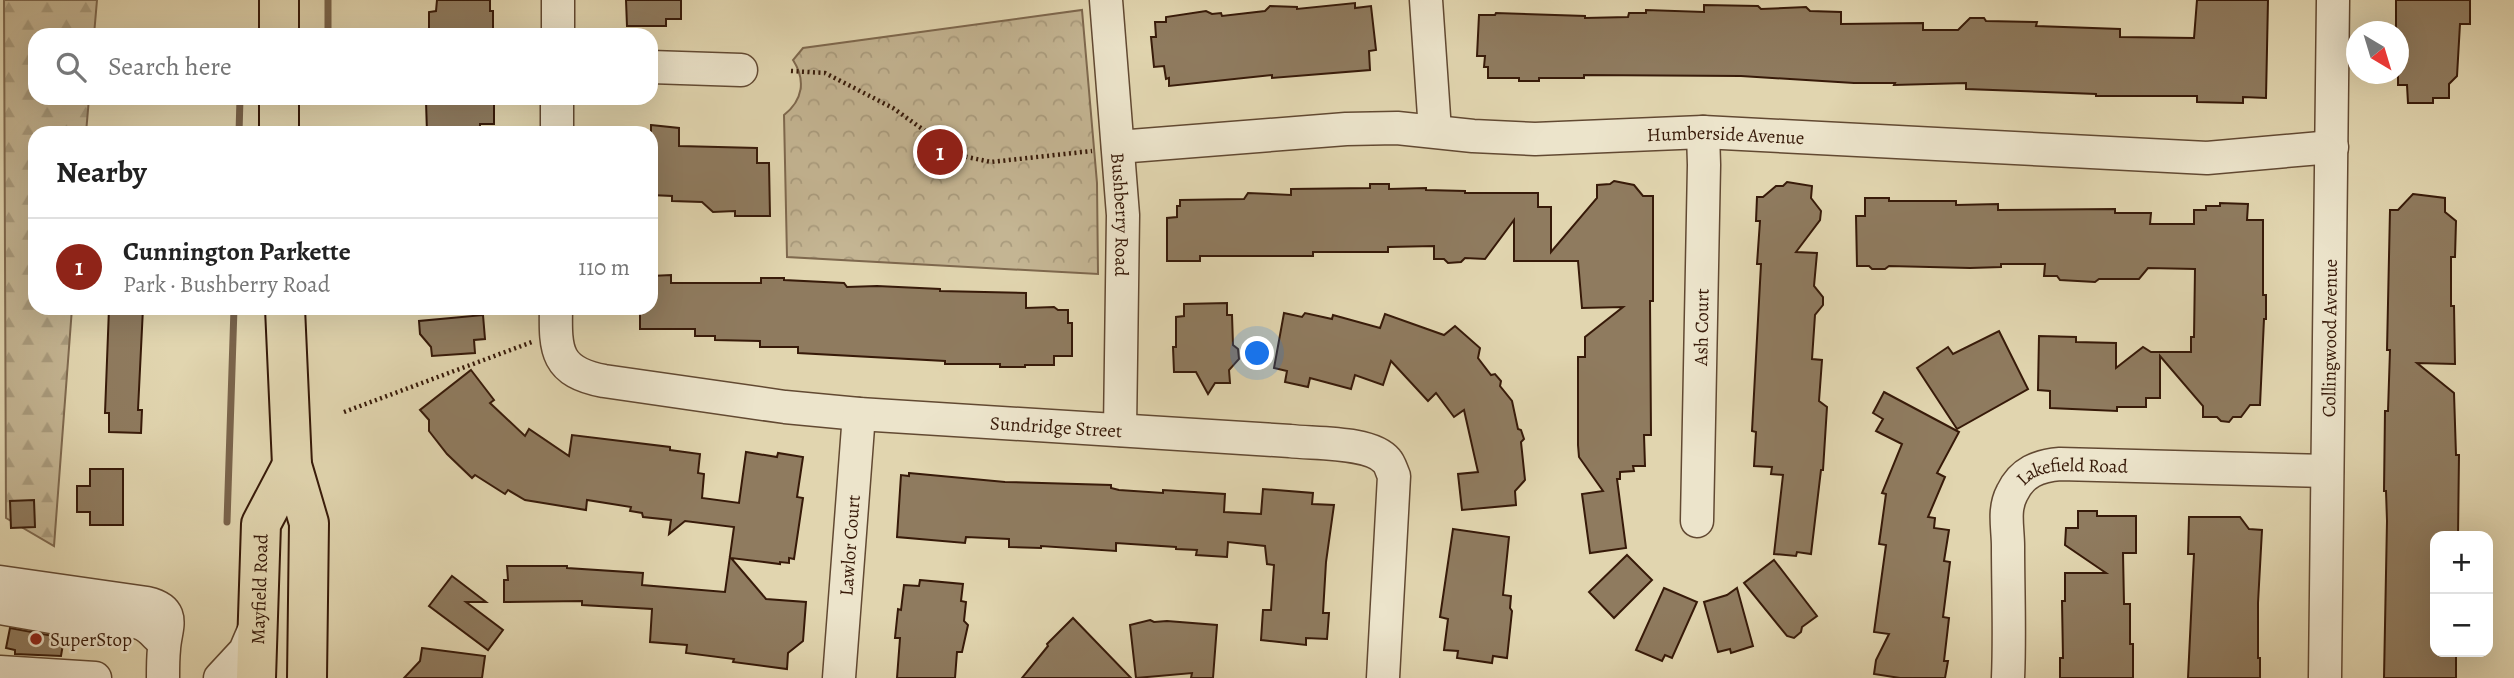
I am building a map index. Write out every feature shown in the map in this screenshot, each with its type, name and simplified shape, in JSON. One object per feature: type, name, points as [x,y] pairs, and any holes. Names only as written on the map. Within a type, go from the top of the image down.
[{"type":"main road","points":[[279,0],[279,28]]},
{"type":"main road","points":[[279,105],[279,126]]},
{"type":"main road","points":[[285,315],[292,465],[309,523],[307,678]]},
{"type":"main road","name":"Mayfield Road","points":[[256,678],[261,524],[292,465]]},
{"type":"street","points":[[558,0],[558,28]]},
{"type":"street","name":"Bushberry Road","points":[[1106,0],[1107,149],[1123,215],[1120,430]]},
{"type":"street","points":[[1426,0],[1436,131]]},
{"type":"street","name":"Collingwood Avenue","points":[[2325,678],[2333,0]]},
{"type":"street","points":[[658,67],[741,71]]},
{"type":"street","points":[[557,105],[557,126]]},
{"type":"street","name":"Humberside Avenue","points":[[1107,149],[1346,129],[1436,131],[1535,139],[1703,132],[2207,158],[2332,147]]},
{"type":"street","name":"Ash Court","points":[[1697,521],[1703,132]]},
{"type":"street","name":"Sundridge Street","points":[[556,315],[556,346],[561,359],[570,369],[587,378],[785,407],[859,414],[1360,447],[1374,452],[1387,461],[1394,476],[1383,678]]},
{"type":"street","name":"Lawlor Court","points":[[839,678],[859,414]]},
{"type":"street","name":"Lakefield Road","points":[[2008,678],[2006,508],[2012,492],[2030,471],[2060,464],[2328,471]]},
{"type":"street","points":[[0,582],[154,604],[168,619],[169,626],[164,646],[163,678]]},
{"type":"street","points":[[0,608],[97,625],[134,621],[146,624],[164,646]]},
{"type":"street","points":[[220,678],[245,651],[258,622]]},
{"type":"street","points":[[0,672],[95,678]]},
{"type":"path","points":[[791,71],[825,73],[893,108],[953,151],[967,157],[990,162],[1107,149]]},
{"type":"path","points":[[344,412],[533,342]]},
{"type":"green space","points":[[4,0],[97,0],[95,28],[28,28],[28,105],[88,105],[87,126],[28,126],[28,315],[71,315],[54,546],[6,518]]},
{"type":"green space","points":[[1082,10],[1097,183],[1098,274],[787,257],[784,115],[799,96],[800,75],[793,60],[803,48]]},
{"type":"building","points":[[437,0],[490,0],[493,28],[429,28],[429,12],[436,11]]},
{"type":"building","points":[[626,0],[681,0],[681,19],[666,19],[666,26],[627,26]]},
{"type":"building","points":[[2197,0],[2268,0],[2266,98],[2243,97],[2243,103],[2197,102],[2197,96],[2096,96],[1966,89],[1966,83],[1894,85],[1895,83],[1741,76],[1584,75],[1584,78],[1519,81],[1519,78],[1488,78],[1488,67],[1484,67],[1485,56],[1477,56],[1479,15],[1496,13],[1585,18],[1628,17],[1629,13],[1646,13],[1646,10],[1704,12],[1704,5],[1758,6],[1761,9],[1806,7],[1810,11],[1841,12],[1841,24],[1923,23],[1923,30],[1958,30],[1970,18],[1984,18],[1986,21],[2037,22],[2036,26],[2120,29],[2120,37],[2194,38]]},
{"type":"building","points":[[2396,0],[2470,0],[2470,24],[2460,24],[2457,76],[2449,84],[2449,98],[2433,98],[2433,103],[2408,103],[2407,85],[2398,84],[2409,84],[2409,21],[2396,21]]},
{"type":"building","points":[[1355,3],[1355,8],[1371,6],[1376,50],[1369,51],[1370,70],[1272,78],[1272,75],[1169,86],[1164,66],[1154,67],[1151,37],[1156,37],[1155,22],[1166,22],[1166,17],[1206,11],[1212,14],[1221,13],[1222,16],[1265,11],[1270,6],[1297,9]]},
{"type":"building","points":[[426,105],[494,105],[494,124],[427,126]]},
{"type":"building","points":[[651,125],[679,128],[679,146],[757,148],[757,163],[769,163],[770,216],[735,216],[735,211],[713,212],[702,202],[672,201],[672,196],[658,195],[658,126]]},
{"type":"building","points":[[1614,181],[1634,185],[1643,196],[1653,196],[1653,301],[1650,301],[1651,435],[1644,435],[1645,466],[1633,466],[1634,471],[1620,472],[1620,479],[1617,479],[1626,548],[1590,553],[1582,494],[1603,491],[1579,457],[1578,445],[1578,357],[1585,357],[1585,337],[1623,307],[1582,308],[1578,261],[1514,261],[1514,220],[1485,259],[1465,258],[1461,262],[1448,263],[1444,259],[1434,259],[1434,246],[1388,247],[1388,252],[1313,252],[1313,256],[1200,256],[1200,261],[1167,261],[1167,218],[1177,217],[1180,200],[1244,199],[1248,193],[1291,195],[1291,189],[1370,188],[1370,184],[1389,184],[1389,189],[1538,193],[1538,207],[1551,207],[1551,252],[1597,198],[1597,185]]},
{"type":"building","points":[[1787,182],[1812,186],[1811,198],[1821,211],[1820,220],[1796,252],[1817,253],[1814,286],[1823,297],[1823,305],[1815,315],[1812,359],[1822,360],[1819,401],[1827,407],[1823,470],[1811,554],[1797,552],[1796,556],[1774,554],[1783,475],[1771,474],[1772,467],[1754,466],[1756,432],[1752,431],[1761,264],[1757,264],[1760,221],[1756,221],[1757,197],[1763,197],[1776,186],[1783,186]]},
{"type":"building","points":[[2413,194],[2445,198],[2445,212],[2456,221],[2455,257],[2451,257],[2455,364],[2417,363],[2454,393],[2456,455],[2459,455],[2458,531],[2430,531],[2430,657],[2456,657],[2456,678],[2384,678],[2387,521],[2384,491],[2385,411],[2388,411],[2390,350],[2387,350],[2390,210],[2398,210]]},
{"type":"building","points":[[1865,198],[1889,198],[1889,201],[1956,201],[1956,205],[1998,204],[1998,210],[2115,209],[2115,213],[2151,213],[2150,224],[2194,224],[2194,210],[2206,210],[2206,206],[2220,206],[2220,203],[2248,204],[2247,220],[2263,220],[2263,295],[2266,295],[2266,319],[2260,405],[2250,405],[2241,417],[2233,417],[2229,422],[2221,421],[2217,417],[2203,417],[2203,406],[2160,356],[2160,398],[2146,398],[2146,407],[2117,407],[2117,411],[2050,408],[2050,391],[2038,390],[2039,336],[2076,337],[2076,342],[2116,343],[2116,368],[2143,347],[2151,352],[2191,352],[2191,337],[2194,337],[2195,269],[2148,268],[2139,279],[2099,279],[2095,282],[2060,280],[2057,276],[2044,276],[2045,264],[2001,264],[2001,267],[1970,268],[1889,266],[1885,269],[1857,266],[1856,216],[1865,216]]},
{"type":"building","points":[[671,275],[671,283],[761,283],[761,278],[784,278],[844,283],[847,287],[1026,293],[1026,308],[1054,307],[1068,310],[1068,323],[1072,323],[1072,356],[1054,356],[1054,365],[1025,367],[945,364],[945,361],[798,353],[798,347],[760,347],[760,341],[715,340],[715,336],[695,336],[695,329],[640,329],[640,315],[658,315],[658,276]]},
{"type":"building","points":[[1227,303],[1227,315],[1232,315],[1233,345],[1238,349],[1239,359],[1229,370],[1230,383],[1215,383],[1208,394],[1196,372],[1174,372],[1176,317],[1184,316],[1184,304]]},
{"type":"building","points":[[1284,313],[1302,317],[1305,313],[1332,319],[1333,315],[1380,328],[1385,314],[1444,335],[1455,326],[1480,348],[1478,358],[1491,375],[1495,374],[1501,381],[1500,386],[1512,401],[1518,429],[1524,439],[1521,442],[1525,480],[1515,491],[1516,505],[1462,510],[1458,474],[1478,472],[1464,410],[1454,417],[1436,393],[1428,401],[1391,361],[1383,385],[1355,375],[1351,389],[1310,378],[1308,387],[1285,382],[1287,371],[1274,368]]},
{"type":"building","points":[[109,315],[143,315],[138,410],[142,410],[141,433],[109,432],[109,413],[105,413]]},
{"type":"building","points":[[483,315],[485,339],[474,340],[475,353],[432,356],[431,347],[420,334],[419,321]]},
{"type":"building","points":[[1999,331],[2028,389],[1957,429],[1917,368],[1948,347],[1953,354]]},
{"type":"building","points":[[471,370],[494,400],[490,403],[525,436],[529,429],[569,456],[572,435],[670,447],[670,450],[700,454],[698,473],[704,474],[702,498],[739,503],[746,452],[777,457],[778,453],[803,457],[797,497],[803,498],[794,559],[789,558],[789,563],[780,564],[731,558],[766,599],[806,602],[803,641],[788,653],[787,669],[686,653],[687,645],[650,642],[652,609],[582,605],[582,601],[504,602],[504,580],[508,580],[507,566],[567,566],[643,573],[642,585],[725,592],[734,527],[685,521],[669,534],[671,520],[643,517],[642,513],[630,511],[631,507],[587,500],[586,510],[525,500],[508,490],[505,494],[475,475],[472,478],[447,454],[429,431],[429,420],[420,410]]},
{"type":"building","points":[[1884,392],[1959,432],[1937,473],[1945,477],[1928,517],[1935,518],[1934,528],[1949,530],[1944,561],[1950,562],[1943,617],[1949,618],[1944,661],[1948,661],[1945,678],[1900,678],[1874,674],[1876,660],[1889,634],[1874,632],[1886,545],[1879,544],[1886,494],[1882,493],[1902,444],[1876,431],[1883,419],[1873,413]]},
{"type":"building","points":[[90,469],[123,469],[123,525],[90,525],[90,512],[77,512],[77,486],[90,486]]},
{"type":"building","points":[[909,473],[1005,482],[1111,485],[1111,488],[1119,490],[1163,493],[1163,490],[1225,494],[1224,512],[1261,514],[1263,489],[1313,493],[1312,504],[1334,505],[1326,562],[1323,613],[1329,613],[1327,639],[1306,638],[1306,645],[1261,640],[1263,610],[1271,610],[1274,565],[1267,564],[1265,546],[1228,542],[1227,557],[1196,555],[1197,550],[1176,547],[1116,543],[1116,551],[1041,546],[1009,547],[1009,539],[966,537],[965,543],[897,537],[901,475],[909,476]]},
{"type":"building","points":[[34,500],[35,527],[11,528],[10,501]]},
{"type":"building","points":[[2078,511],[2097,511],[2097,516],[2136,516],[2136,553],[2123,553],[2124,604],[2130,604],[2133,678],[2060,678],[2065,573],[2106,573],[2065,545],[2066,528],[2078,528]]},
{"type":"building","points":[[2189,517],[2240,517],[2249,529],[2262,530],[2258,603],[2260,678],[2188,678],[2194,554],[2188,554]]},
{"type":"building","points":[[1453,529],[1509,537],[1503,595],[1511,596],[1512,611],[1507,658],[1493,656],[1492,663],[1457,658],[1458,651],[1444,650],[1448,619],[1440,617]]},
{"type":"building","points":[[1627,555],[1652,580],[1614,618],[1589,592]]},
{"type":"building","points":[[1774,560],[1817,616],[1802,627],[1801,632],[1794,638],[1787,636],[1744,583]]},
{"type":"building","points":[[452,576],[486,602],[466,602],[503,630],[488,650],[429,606]]},
{"type":"building","points":[[920,580],[963,584],[961,601],[966,602],[964,621],[968,625],[962,652],[957,652],[955,678],[897,678],[900,638],[895,638],[898,609],[901,610],[904,585],[919,586]]},
{"type":"building","points":[[1664,588],[1697,602],[1672,658],[1665,655],[1662,661],[1636,650]]},
{"type":"building","points":[[1737,588],[1753,646],[1731,653],[1730,649],[1718,652],[1704,602],[1727,595]]},
{"type":"building","points":[[1073,618],[1131,678],[1022,678],[1047,644]]},
{"type":"building","points":[[1150,620],[1217,625],[1213,678],[1191,678],[1192,673],[1136,678],[1130,625]]},
{"type":"building","name":"SuperStop","points":[[10,628],[64,638],[61,656],[15,654],[15,650],[6,648]]},
{"type":"building","points":[[422,648],[485,656],[482,678],[404,678],[420,661]]},
{"type":"waterway","points":[[328,0],[328,28]]},
{"type":"waterway","points":[[239,126],[240,105]]},
{"type":"waterway","points":[[227,522],[234,315]]},
{"type":"place","name":"Cunnington Parkette","points":[[940,152]]},
{"type":"place","name":"SuperStop","points":[[36,639]]}]
